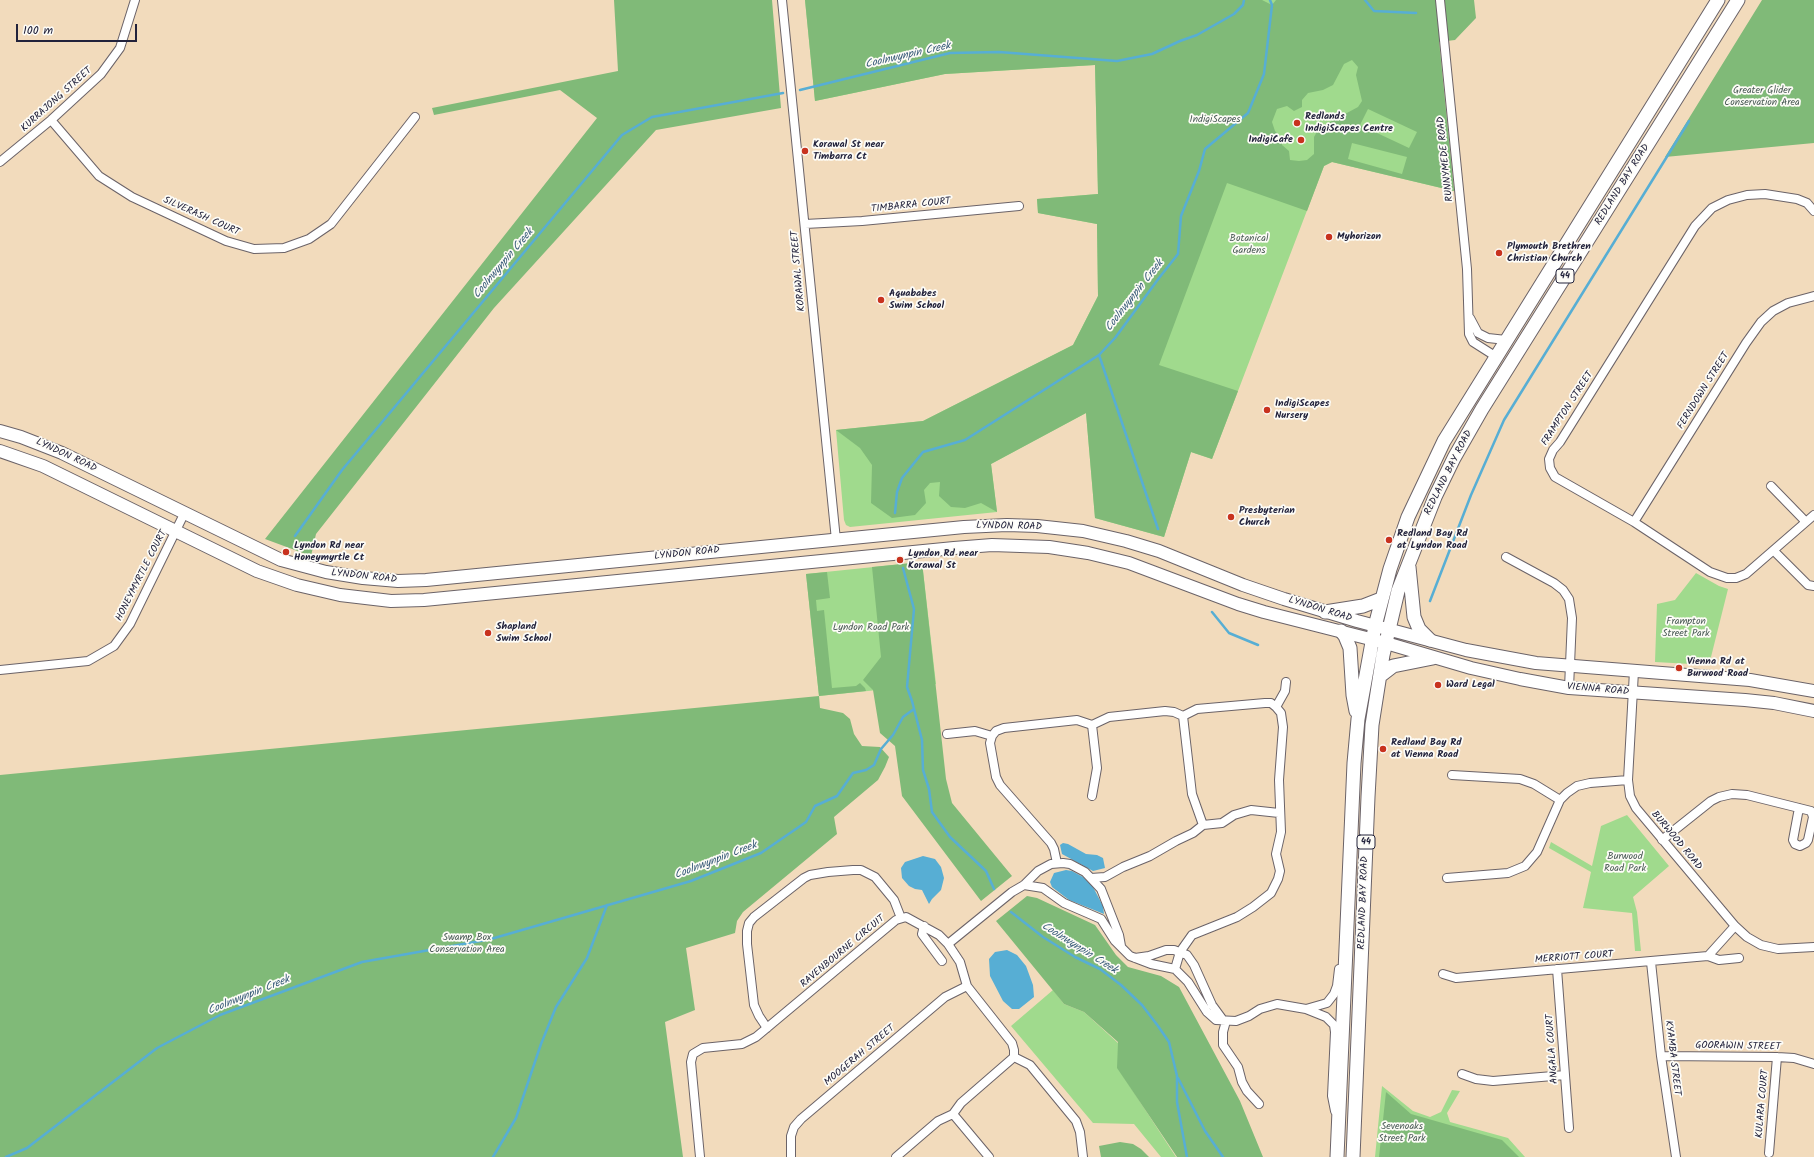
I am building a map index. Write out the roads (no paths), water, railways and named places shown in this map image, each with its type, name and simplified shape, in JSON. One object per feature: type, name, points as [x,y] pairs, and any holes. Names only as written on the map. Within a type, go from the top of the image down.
[{"type":"main road","name":"REDLAND BAY ROAD","points":[[1337,1157],[1354,763],[1358,719],[1381,599],[1408,517],[1432,464],[1452,428],[1718,0]]},
{"type":"main road","name":"REDLAND BAY ROAD","points":[[1353,1157],[1372,725],[1388,629],[1398,591],[1435,497],[1454,458],[1482,409],[1738,0]]},
{"type":"main road","points":[[1501,348],[1514,358]]},
{"type":"main road","name":"LYNDON ROAD","points":[[0,430],[21,436],[62,453],[184,514],[282,560],[326,572],[363,578],[398,581],[434,579],[986,525],[1037,526],[1083,531],[1126,541],[1159,551],[1243,585],[1325,612],[1388,629]]},
{"type":"main road","name":"LYNDON ROAD","points":[[0,451],[43,466],[257,571],[297,586],[340,595],[391,601],[454,597],[978,546],[1015,545],[1072,550],[1129,563],[1238,604],[1386,644]]},
{"type":"main road","points":[[836,540],[838,559]]},
{"type":"main road","points":[[1409,561],[1412,612],[1419,629],[1430,640]]},
{"type":"main road","points":[[1325,612],[1363,606],[1381,599]]},
{"type":"main road","name":"VIENNA ROAD","points":[[1388,629],[1494,655],[1536,663],[1570,667],[1750,680],[1814,691]]},
{"type":"main road","points":[[1340,631],[1345,636],[1350,648],[1353,695],[1358,719]]},
{"type":"main road","name":"VIENNA ROAD","points":[[1386,644],[1433,658],[1513,678],[1569,688],[1745,700],[1774,703],[1814,711]]},
{"type":"main road","points":[[1380,676],[1392,666],[1433,658]]},
{"type":"street","name":"KURRAJONG STREET","points":[[0,162],[51,120],[101,74],[120,48],[135,0]]},
{"type":"street","name":"KORAWAL STREET","points":[[782,0],[836,540]]},
{"type":"street","name":"RUNNYMEDE ROAD","points":[[1440,0],[1467,269],[1469,334],[1473,342],[1481,349],[1501,348]]},
{"type":"street","name":"SILVERASH COURT","points":[[51,120],[99,176],[125,193],[226,241],[254,248],[284,248],[309,239],[331,224],[415,117]]},
{"type":"street","name":"FRAMPTON STREET","points":[[1814,211],[1807,203],[1797,199],[1765,194],[1747,195],[1728,200],[1712,208],[1695,226],[1560,442],[1553,450],[1549,459],[1550,468],[1555,477],[1634,522],[1710,572],[1726,578],[1736,578],[1746,574],[1814,515]]},
{"type":"street","name":"TIMBARRA COURT","points":[[805,224],[876,220],[1019,206]]},
{"type":"street","name":"FERNDOWN STREET","points":[[1634,522],[1760,322],[1774,311],[1788,303],[1814,296]]},
{"type":"street","name":"RUNNYMEDE ROAD","points":[[1469,316],[1478,333],[1488,338],[1501,348]]},
{"type":"street","points":[[1771,486],[1806,522]]},
{"type":"street","name":"HONEYMYRTLE COURT","points":[[0,670],[88,661],[114,646],[130,624],[184,514]]},
{"type":"street","points":[[1774,551],[1808,585],[1814,586]]},
{"type":"street","points":[[1506,557],[1554,583],[1563,590],[1569,599],[1572,618],[1569,688]]},
{"type":"street","name":"BURWOOD ROAD","points":[[1634,671],[1628,780],[1630,796],[1636,808],[1735,926],[1747,937],[1766,947],[1778,949],[1814,947]]},
{"type":"street","points":[[1276,707],[1285,691],[1286,682]]},
{"type":"street","points":[[1175,969],[1180,952],[1192,935],[1237,917],[1253,907],[1271,893],[1276,885],[1280,872],[1276,854],[1281,832],[1279,813],[1281,795],[1279,780],[1283,727],[1281,713],[1271,704],[1258,704],[1197,709],[1183,716]]},
{"type":"street","points":[[1057,863],[1051,843],[1000,786],[996,777],[991,749],[992,736],[996,731],[1004,728],[1077,720],[1092,725],[1109,717],[1165,711],[1174,712],[1183,716]]},
{"type":"street","points":[[1183,716],[1192,794],[1203,825]]},
{"type":"street","points":[[1092,725],[1097,768],[1092,796]]},
{"type":"street","points":[[947,734],[975,731],[984,732],[992,736]]},
{"type":"street","points":[[1452,775],[1520,779],[1534,784],[1560,800]]},
{"type":"street","points":[[1447,878],[1508,873],[1525,866],[1537,852],[1560,800],[1567,793],[1577,786],[1602,781],[1628,780]]},
{"type":"street","points":[[1662,840],[1711,801],[1719,797],[1732,794],[1747,795],[1799,808]]},
{"type":"street","points":[[1091,878],[1105,877],[1123,867],[1150,856],[1193,833],[1203,825],[1222,823],[1234,815],[1251,810],[1279,813]]},
{"type":"street","points":[[948,944],[1012,892],[1024,885],[1038,871],[1057,863],[1070,864],[1091,878],[1101,889],[1119,936],[1121,946]]},
{"type":"street","points":[[767,1028],[754,1005],[746,944],[749,923],[754,917],[810,875],[861,870],[875,877],[894,900],[901,918]]},
{"type":"street","points":[[1038,871],[1043,888]]},
{"type":"street","points":[[1101,889],[1105,877]]},
{"type":"street","points":[[1306,1009],[1327,1002],[1334,994],[1337,986],[1341,913],[1350,881]]},
{"type":"street","points":[[1024,885],[1043,888],[1064,903],[1101,919],[1115,941],[1134,959],[1175,969],[1188,982],[1210,1016],[1216,1020],[1236,1022],[1260,1009],[1277,1004],[1306,1009],[1326,1017],[1334,1025],[1335,1032],[1332,1096],[1339,1126]]},
{"type":"street","name":"RAVENBOURNE CIRCUIT","points":[[700,1157],[691,1058],[699,1049],[749,1042],[901,918],[906,917],[924,926],[939,935],[948,944],[960,962],[968,986],[1012,1043],[1014,1057]]},
{"type":"street","points":[[924,926],[922,934],[942,961]]},
{"type":"street","points":[[1708,956],[1735,926]]},
{"type":"street","points":[[1134,959],[1166,950],[1180,952],[1187,955],[1194,965],[1212,1005],[1225,1021],[1223,1045],[1238,1067],[1242,1082],[1247,1091],[1259,1104]]},
{"type":"street","name":"MERRIOTT COURT","points":[[1443,974],[1456,978],[1708,956],[1719,960],[1739,958]]},
{"type":"street","name":"KYAMBA STREET","points":[[1651,962],[1661,1056],[1676,1157]]},
{"type":"street","name":"ANGALA COURT","points":[[1557,969],[1569,1128]]},
{"type":"street","name":"MOOGERAH STREET","points":[[791,1157],[791,1136],[794,1127],[801,1119],[946,997],[968,986]]},
{"type":"street","name":"GOORAWIN STREET","points":[[1661,1056],[1777,1057],[1794,1058],[1814,1064]]},
{"type":"street","points":[[896,1157],[938,1121],[953,1114],[961,1103],[1014,1057],[1030,1065],[1076,1121],[1080,1132],[1083,1157]]},
{"type":"street","name":"KULARA COURT","points":[[1769,1153],[1777,1057]]},
{"type":"street","points":[[1462,1074],[1476,1079],[1493,1081],[1565,1076]]},
{"type":"street","points":[[953,1114],[989,1157]]},
{"type":"water","points":[[1063,843],[1068,844],[1086,854],[1097,855],[1103,858],[1105,868],[1093,871],[1062,854],[1060,845]]},
{"type":"water","points":[[923,856],[935,859],[941,867],[944,878],[941,890],[929,904],[922,890],[909,886],[902,878],[901,868],[905,862]]},
{"type":"water","points":[[1066,870],[1072,871],[1083,877],[1093,887],[1103,906],[1104,914],[1069,900],[1052,887],[1050,882],[1054,873]]},
{"type":"water","points":[[1007,950],[1017,955],[1026,966],[1033,985],[1034,997],[1019,1009],[1012,1009],[1003,1001],[990,976],[989,959],[995,952]]},
{"type":"waterway","name":"Coolnwynpin Creek","points":[[800,90],[950,53],[999,52],[1117,61],[1152,54],[1197,35],[1234,14],[1243,5],[1244,0]]},
{"type":"waterway","name":"Coolnwynpin Creek","points":[[895,513],[897,492],[902,478],[923,452],[965,440],[1099,355],[1115,338],[1178,254],[1181,216],[1199,171],[1205,149],[1248,113],[1264,74],[1272,5],[1270,0]]},
{"type":"waterway","points":[[1365,0],[1374,11],[1416,13]]},
{"type":"waterway","name":"Coolnwynpin Creek","points":[[295,536],[342,470],[622,135],[652,117],[783,93]]},
{"type":"waterway","points":[[1430,601],[1471,495],[1504,420],[1689,121]]},
{"type":"waterway","points":[[1099,355],[1158,529]]},
{"type":"waterway","name":"Coolnwynpin Creek","points":[[903,568],[914,609],[907,687],[922,740],[923,770],[929,789],[932,812],[950,837],[986,871],[994,889]]},
{"type":"waterway","points":[[1212,612],[1229,633],[1258,645]]},
{"type":"waterway","name":"Coolnwynpin Creek","points":[[491,939],[691,881],[761,853],[806,822],[815,806],[837,796],[853,773],[866,770],[874,765],[881,749],[893,735],[903,717],[914,709]]},
{"type":"waterway","points":[[493,1157],[516,1118],[541,1044],[556,1007],[587,958],[607,905]]},
{"type":"waterway","name":"Coolnwynpin Creek","points":[[1011,912],[1043,937],[1075,957],[1100,969],[1121,985],[1142,1005],[1158,1026],[1169,1042],[1177,1076],[1177,1102],[1187,1157]]},
{"type":"waterway","name":"Coolnwynpin Creek","points":[[6,1157],[27,1148],[157,1048],[220,1015],[362,962],[486,940]]},
{"type":"waterway","points":[[1178,1078],[1205,1131],[1223,1157]]},
{"type":"place","name":"Redlands IndigiScapes Centre","points":[[1297,123]]},
{"type":"place","name":"IndigiCafe","points":[[1301,140]]},
{"type":"place","name":"Korawal St near Timbarra Ct","points":[[805,151]]},
{"type":"place","name":"Myhorizon","points":[[1329,237]]},
{"type":"place","name":"Plymouth Brethren Christian Church","points":[[1499,253]]},
{"type":"place","name":"Aquababes Swim School","points":[[881,300]]},
{"type":"place","name":"IndigiScapes Nursery","points":[[1267,410]]},
{"type":"place","name":"Presbyterian Church","points":[[1231,517]]},
{"type":"place","name":"Redland Bay Rd at Lyndon Road","points":[[1389,540]]},
{"type":"place","name":"Lyndon Rd near Honeymyrtle Ct","points":[[286,552]]},
{"type":"place","name":"Lyndon Rd near Korawal St","points":[[900,560]]},
{"type":"place","name":"Shapland Swim School","points":[[488,633]]},
{"type":"place","name":"Vienna Rd at Burwood Road","points":[[1679,668]]},
{"type":"place","name":"Ward Legal","points":[[1438,685]]},
{"type":"place","name":"Redland Bay Rd at Vienna Road","points":[[1383,749]]},
{"type":"park label","name":"Greater Glider Conservation Area","points":[[1762,96]]},
{"type":"park label","name":"IndigiScapes","points":[[1215,120]]},
{"type":"park label","name":"Botanical Gardens","points":[[1249,244]]},
{"type":"park label","name":"Lyndon Road Park","points":[[871,628]]},
{"type":"park label","name":"Frampton Street Park","points":[[1686,628]]},
{"type":"park label","name":"Burwood Road Park","points":[[1625,862]]},
{"type":"park label","name":"Swamp Box Conservation Area","points":[[467,944]]},
{"type":"park label","name":"Sevenoaks Street Park","points":[[1402,1132]]}]
